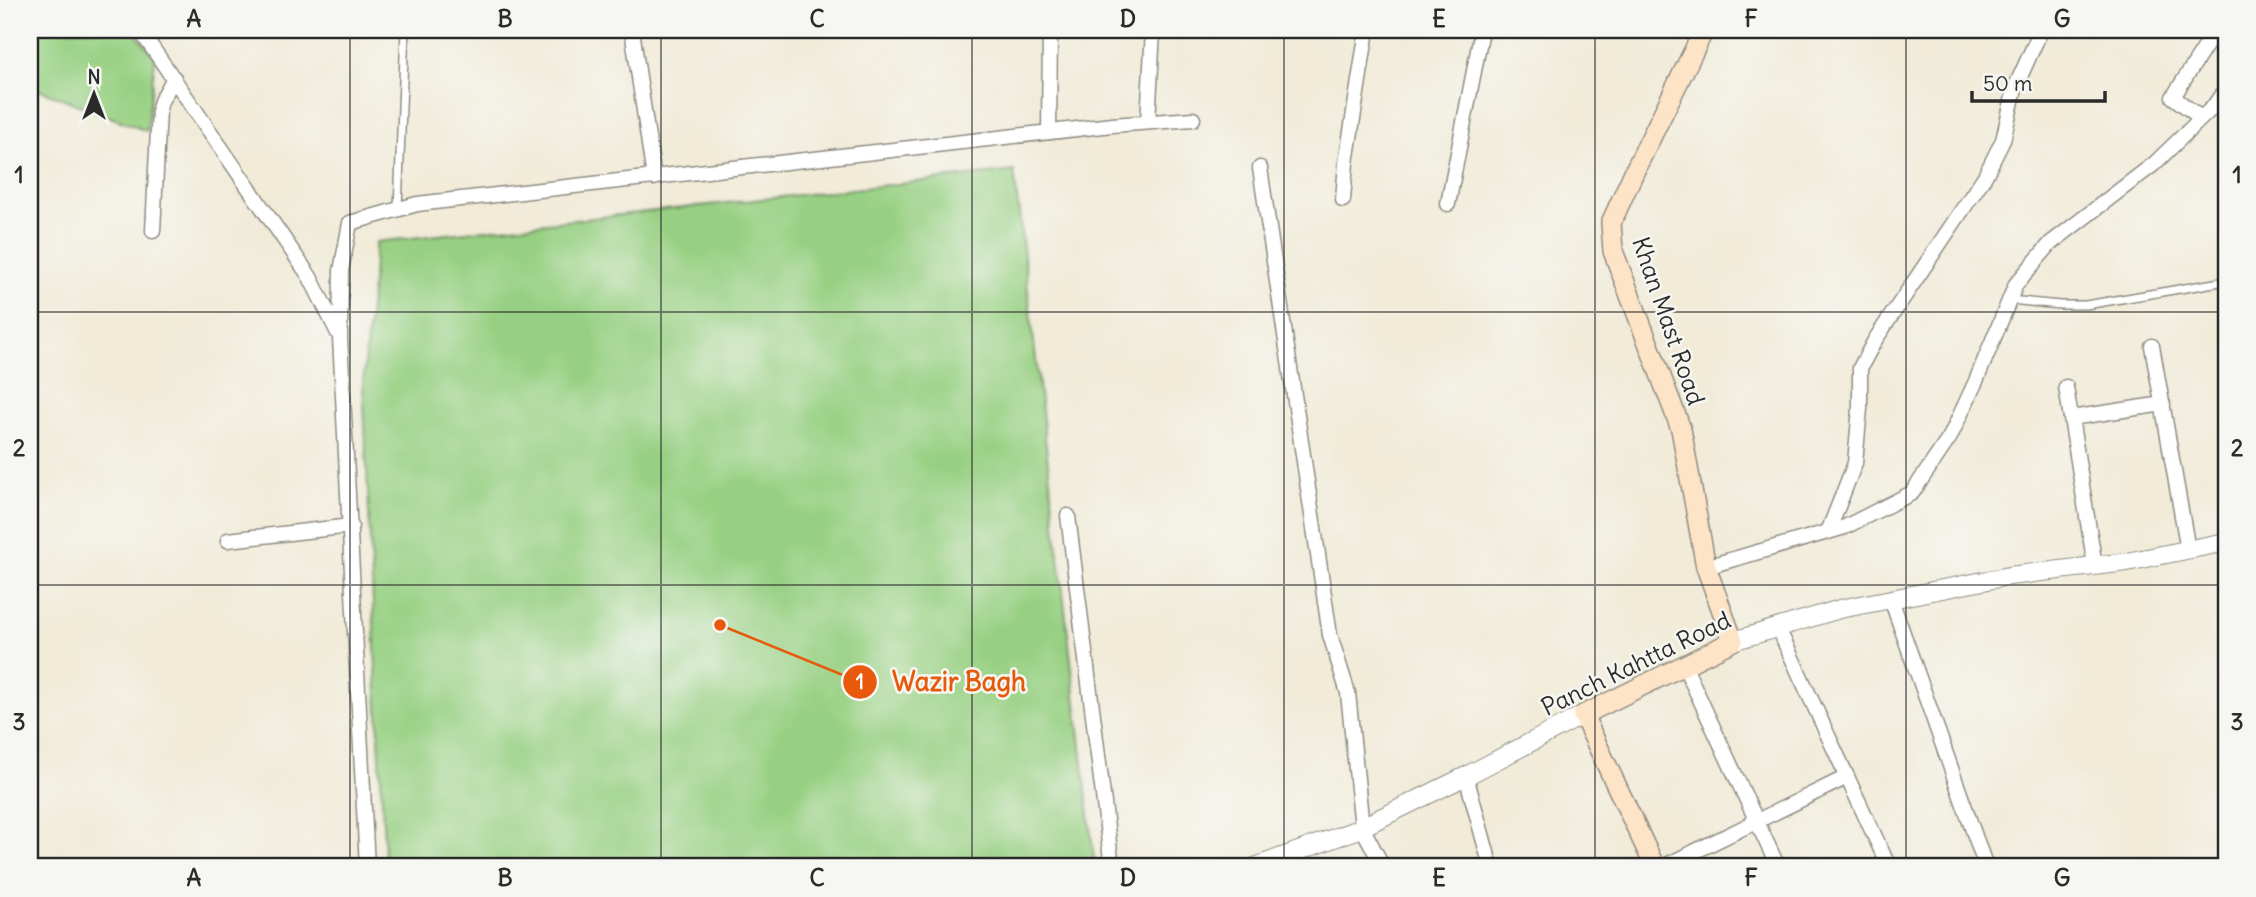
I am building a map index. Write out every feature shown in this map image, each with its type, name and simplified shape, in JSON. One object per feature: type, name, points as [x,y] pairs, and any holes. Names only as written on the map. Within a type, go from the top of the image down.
[{"type":"main road","name":"Khan Mast Road","points":[[1704,30],[1611,223],[1613,251],[1681,429],[1706,567],[1733,641]]},
{"type":"main road","name":"Panch Kahtta Road","points":[[1583,715],[1733,641]]},
{"type":"main road","points":[[1583,715],[1655,867]]},
{"type":"street","points":[[140,30],[310,277],[340,337]]},
{"type":"street","points":[[632,30],[654,178]]},
{"type":"street","points":[[1049,132],[1050,30]]},
{"type":"street","points":[[1148,122],[1153,30]]},
{"type":"street","points":[[1343,200],[1346,163],[1367,30]]},
{"type":"street","points":[[1448,204],[1482,30]]},
{"type":"street","points":[[1828,532],[1855,463],[1860,408],[1860,368],[1875,340],[1985,176],[2003,140],[2015,88],[2041,30]]},
{"type":"street","points":[[2201,118],[2173,97],[2216,30]]},
{"type":"street","points":[[153,232],[159,109],[174,78]]},
{"type":"street","points":[[1706,567],[1845,527],[1912,494],[1950,437],[2016,284],[2051,243],[2154,164],[2226,89]]},
{"type":"street","points":[[367,867],[340,337],[341,271],[350,223],[417,204],[1049,132],[1193,119]]},
{"type":"street","points":[[1260,168],[1330,635],[1348,693],[1362,827],[1382,867]]},
{"type":"street","points":[[2152,346],[2188,550]]},
{"type":"street","points":[[2066,387],[2095,566]]},
{"type":"street","points":[[2071,418],[2163,404]]},
{"type":"street","points":[[1068,516],[1112,867]]},
{"type":"street","points":[[228,540],[351,526]]},
{"type":"street","name":"Panch Kahtta Road","points":[[1733,641],[1840,609],[1891,598],[2009,576],[2127,562],[2226,542]]},
{"type":"street","points":[[1891,598],[1986,867]]},
{"type":"street","points":[[1778,628],[1889,867]]},
{"type":"street","points":[[1684,665],[1778,867]]},
{"type":"street","name":"Panch Kahtta Road","points":[[1255,867],[1292,861],[1583,715]]},
{"type":"street","points":[[1466,776],[1491,867]]},
{"type":"street","points":[[1663,867],[1847,777]]},
{"type":"lane","points":[[398,209],[405,30]]},
{"type":"lane","points":[[2009,300],[2086,304],[2226,281]]},
{"type":"green space","points":[[30,30],[133,30],[155,57],[147,131],[30,86]]},
{"type":"green space","points":[[1014,171],[1095,867],[385,867],[363,383],[376,242]]},
{"type":"place","name":"Wazir Bagh","points":[[720,625]]}]
